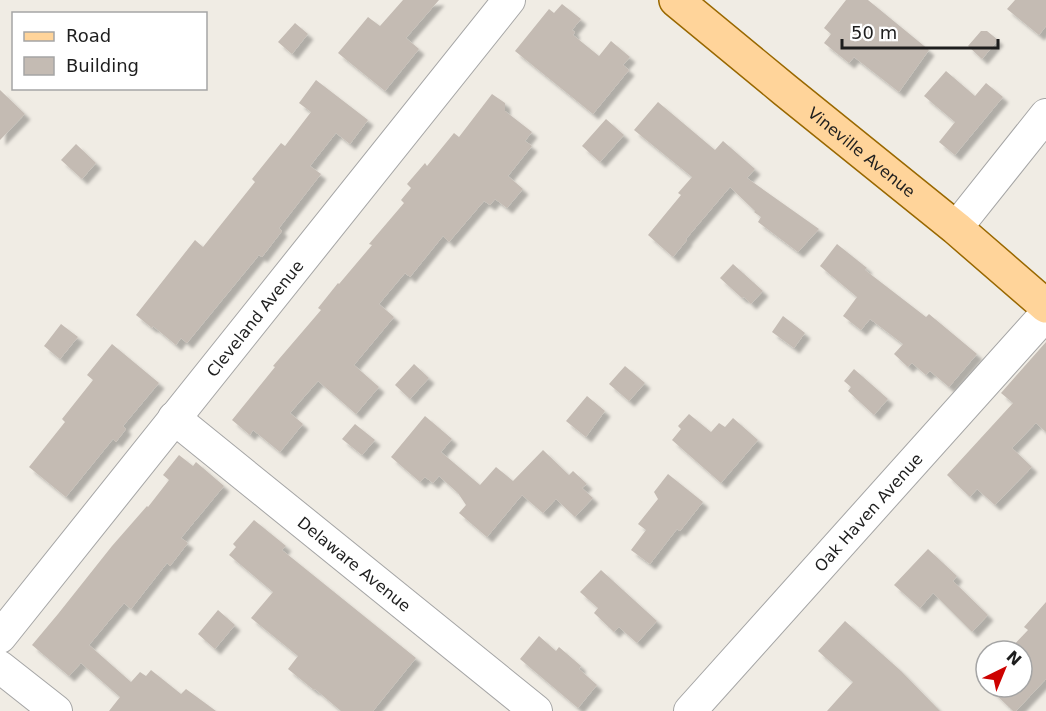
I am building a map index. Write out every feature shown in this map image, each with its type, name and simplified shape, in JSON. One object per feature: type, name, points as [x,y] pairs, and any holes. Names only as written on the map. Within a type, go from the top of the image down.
[{"type":"main road","name":"Vineville Avenue","points":[[676,0],[956,228],[1046,306]]},
{"type":"street","name":"Cleveland Avenue","points":[[0,637],[509,0]]},
{"type":"street","points":[[956,228],[1046,115]]},
{"type":"street","name":"Oak Haven Avenue","points":[[690,711],[1046,314]]},
{"type":"street","name":"Delaware Avenue","points":[[174,418],[536,711]]},
{"type":"street","points":[[0,667],[56,711]]},
{"type":"building","points":[[403,0],[439,0],[406,38],[419,49],[385,91],[338,53],[368,17],[380,26]]},
{"type":"building","points":[[846,0],[868,0],[929,50],[899,92],[854,57],[849,63],[824,43],[831,34],[824,28]]},
{"type":"building","points":[[1015,0],[1046,0],[1046,26],[1039,35],[1007,9]]},
{"type":"building","points":[[562,4],[581,19],[572,30],[575,32],[573,35],[599,56],[611,41],[630,57],[623,65],[629,70],[593,114],[515,51],[549,9],[554,13]]},
{"type":"building","points":[[295,23],[308,34],[292,54],[278,42]]},
{"type":"building","points":[[981,31],[987,31],[998,40],[982,59],[968,46]]},
{"type":"building","points":[[946,71],[975,96],[986,83],[1003,97],[955,155],[939,142],[955,122],[924,96]]},
{"type":"building","points":[[316,80],[368,120],[350,144],[336,133],[310,166],[321,174],[279,228],[282,231],[262,257],[259,255],[187,343],[181,338],[176,345],[136,315],[195,240],[203,247],[255,182],[252,179],[281,143],[285,146],[311,112],[299,103]]},
{"type":"building","points":[[0,90],[25,114],[0,140]]},
{"type":"building","points":[[492,94],[505,103],[505,111],[532,132],[525,141],[532,146],[508,176],[523,189],[507,208],[495,199],[490,205],[484,201],[449,242],[443,236],[410,277],[405,273],[379,304],[394,317],[354,365],[379,387],[356,414],[318,381],[290,413],[303,424],[280,452],[253,430],[250,435],[232,420],[275,367],[273,366],[321,310],[318,308],[372,245],[369,244],[404,203],[401,200],[411,188],[407,184],[425,163],[427,166],[454,133],[459,137]]},
{"type":"building","points":[[658,102],[715,150],[723,141],[755,169],[747,178],[819,229],[798,252],[758,222],[761,217],[730,187],[673,257],[648,235],[681,195],[678,193],[692,177],[634,130]]},
{"type":"building","points":[[606,119],[624,135],[600,162],[582,146]]},
{"type":"building","points":[[76,144],[96,163],[82,179],[61,160]]},
{"type":"building","points":[[837,244],[867,268],[865,270],[926,317],[929,314],[977,354],[949,387],[930,371],[926,375],[912,363],[908,367],[894,354],[903,344],[870,319],[861,330],[843,316],[857,297],[820,266]]},
{"type":"building","points":[[733,264],[763,291],[751,304],[720,278]]},
{"type":"building","points":[[783,316],[805,333],[794,348],[772,332]]},
{"type":"building","points":[[61,324],[78,337],[60,359],[44,346]]},
{"type":"building","points":[[1046,342],[1046,432],[1036,423],[1012,448],[1032,467],[995,505],[977,489],[970,497],[947,475],[1013,403],[1001,393]]},
{"type":"building","points":[[112,344],[159,383],[123,426],[126,429],[116,442],[113,439],[66,497],[29,467],[65,422],[62,419],[93,380],[87,375]]},
{"type":"building","points":[[414,364],[429,378],[410,399],[395,385]]},
{"type":"building","points":[[625,366],[645,383],[629,401],[609,384]]},
{"type":"building","points":[[854,369],[888,399],[874,415],[848,391],[851,387],[844,381]]},
{"type":"building","points":[[587,396],[605,411],[586,437],[566,421]]},
{"type":"building","points":[[689,414],[711,432],[719,423],[725,427],[733,418],[758,440],[721,483],[672,440],[681,429],[678,426]]},
{"type":"building","points":[[425,416],[452,439],[441,452],[480,485],[496,467],[513,481],[543,450],[569,475],[573,471],[587,484],[582,488],[593,498],[575,517],[556,499],[543,513],[522,495],[487,537],[459,513],[466,505],[458,493],[439,476],[433,483],[425,477],[420,482],[391,457]]},
{"type":"building","points":[[355,424],[375,440],[362,455],[342,439]]},
{"type":"building","points":[[179,455],[193,466],[196,462],[224,486],[181,538],[188,543],[170,566],[167,563],[131,609],[124,603],[89,645],[131,682],[140,672],[146,676],[151,670],[181,694],[186,689],[216,711],[109,711],[120,697],[81,663],[69,676],[32,645],[169,480],[163,475]]},
{"type":"building","points":[[668,474],[703,502],[680,531],[677,529],[650,564],[631,550],[646,530],[638,524],[658,499],[654,492]]},
{"type":"building","points":[[254,520],[286,546],[282,550],[416,658],[373,711],[341,711],[288,669],[298,656],[251,618],[273,592],[229,555],[236,547],[233,544]]},
{"type":"building","points":[[928,549],[957,576],[953,581],[988,615],[972,632],[933,593],[920,608],[894,585]]},
{"type":"building","points":[[601,570],[657,621],[637,643],[619,627],[614,632],[594,613],[598,608],[580,592]]},
{"type":"building","points":[[1046,602],[1046,679],[1034,692],[1034,639],[1019,639],[1028,630],[1024,627]]},
{"type":"building","points":[[218,610],[235,625],[215,649],[198,634]]},
{"type":"building","points":[[845,621],[901,671],[940,711],[827,711],[853,682],[818,651]]},
{"type":"building","points":[[539,636],[556,651],[559,647],[581,666],[579,669],[597,685],[578,708],[520,659]]},
{"type":"building","points":[[1000,699],[1027,699],[1016,711],[1013,711]]}]
